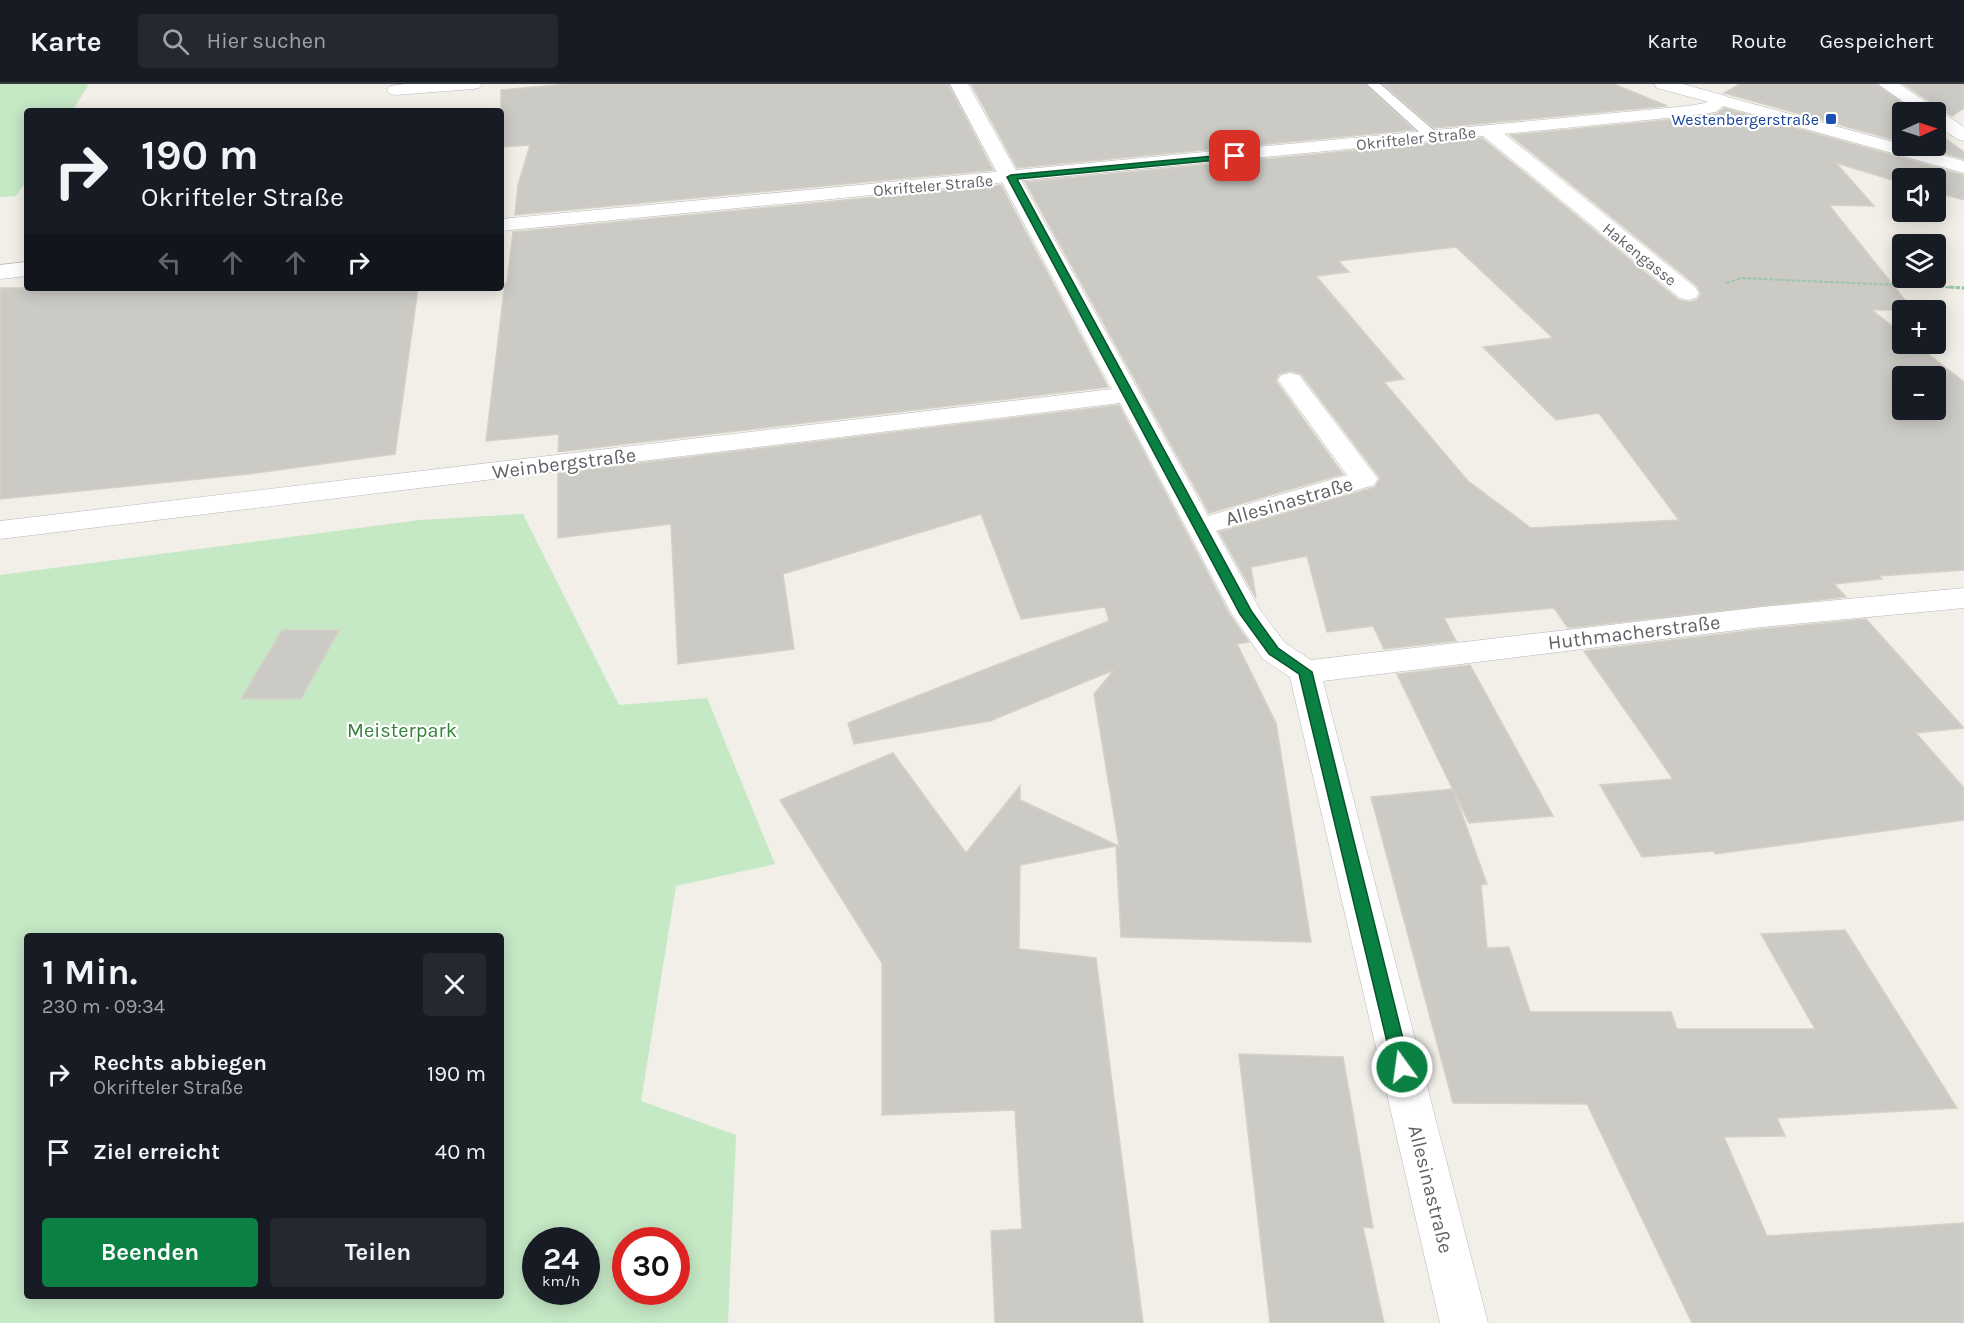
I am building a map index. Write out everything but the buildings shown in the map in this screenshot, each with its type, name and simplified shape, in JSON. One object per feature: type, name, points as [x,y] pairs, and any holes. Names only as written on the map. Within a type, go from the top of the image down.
[{"type":"street","points":[[391,108],[397,87],[473,84]]},
{"type":"street","name":"Allesinastraße","points":[[958,84],[1011,177],[1247,614],[1274,651],[1305,672],[1464,1323]]},
{"type":"street","points":[[1663,84],[1964,167]]},
{"type":"street","points":[[1887,84],[1915,102]]},
{"type":"street","name":"Okrifteler Straße","points":[[504,225],[1433,137],[1710,108],[1720,100]]},
{"type":"street","points":[[1946,123],[1964,135]]},
{"type":"street","name":"Hakengasse","points":[[1489,131],[1688,293]]},
{"type":"street","points":[[0,272],[24,269]]},
{"type":"street","name":"Allesinastraße","points":[[1200,527],[1364,479],[1290,380]]},
{"type":"street","name":"Weinbergstraße","points":[[0,530],[1127,395]]},
{"type":"street","name":"Huthmacherstraße","points":[[1305,672],[1762,617],[1964,598]]},
{"type":"lane","points":[[1373,84],[1433,137]]},
{"type":"path","name":"Hakengasse","points":[[1688,293],[1742,278],[1964,288]]},
{"type":"green space","points":[[0,84],[89,84],[74,108],[24,108],[24,184],[16,196],[0,197]]},
{"type":"green space","name":"Meisterpark","points":[[523,514],[619,705],[707,698],[775,864],[676,886],[641,1101],[736,1135],[728,1323],[0,1323],[0,575],[420,520]]},
{"type":"place","name":"Westenbergerstraße","points":[[1831,119]]},
{"type":"route","points":[[1235,156],[1011,177],[1247,614],[1274,651],[1305,672],[1402,1067]]}]
